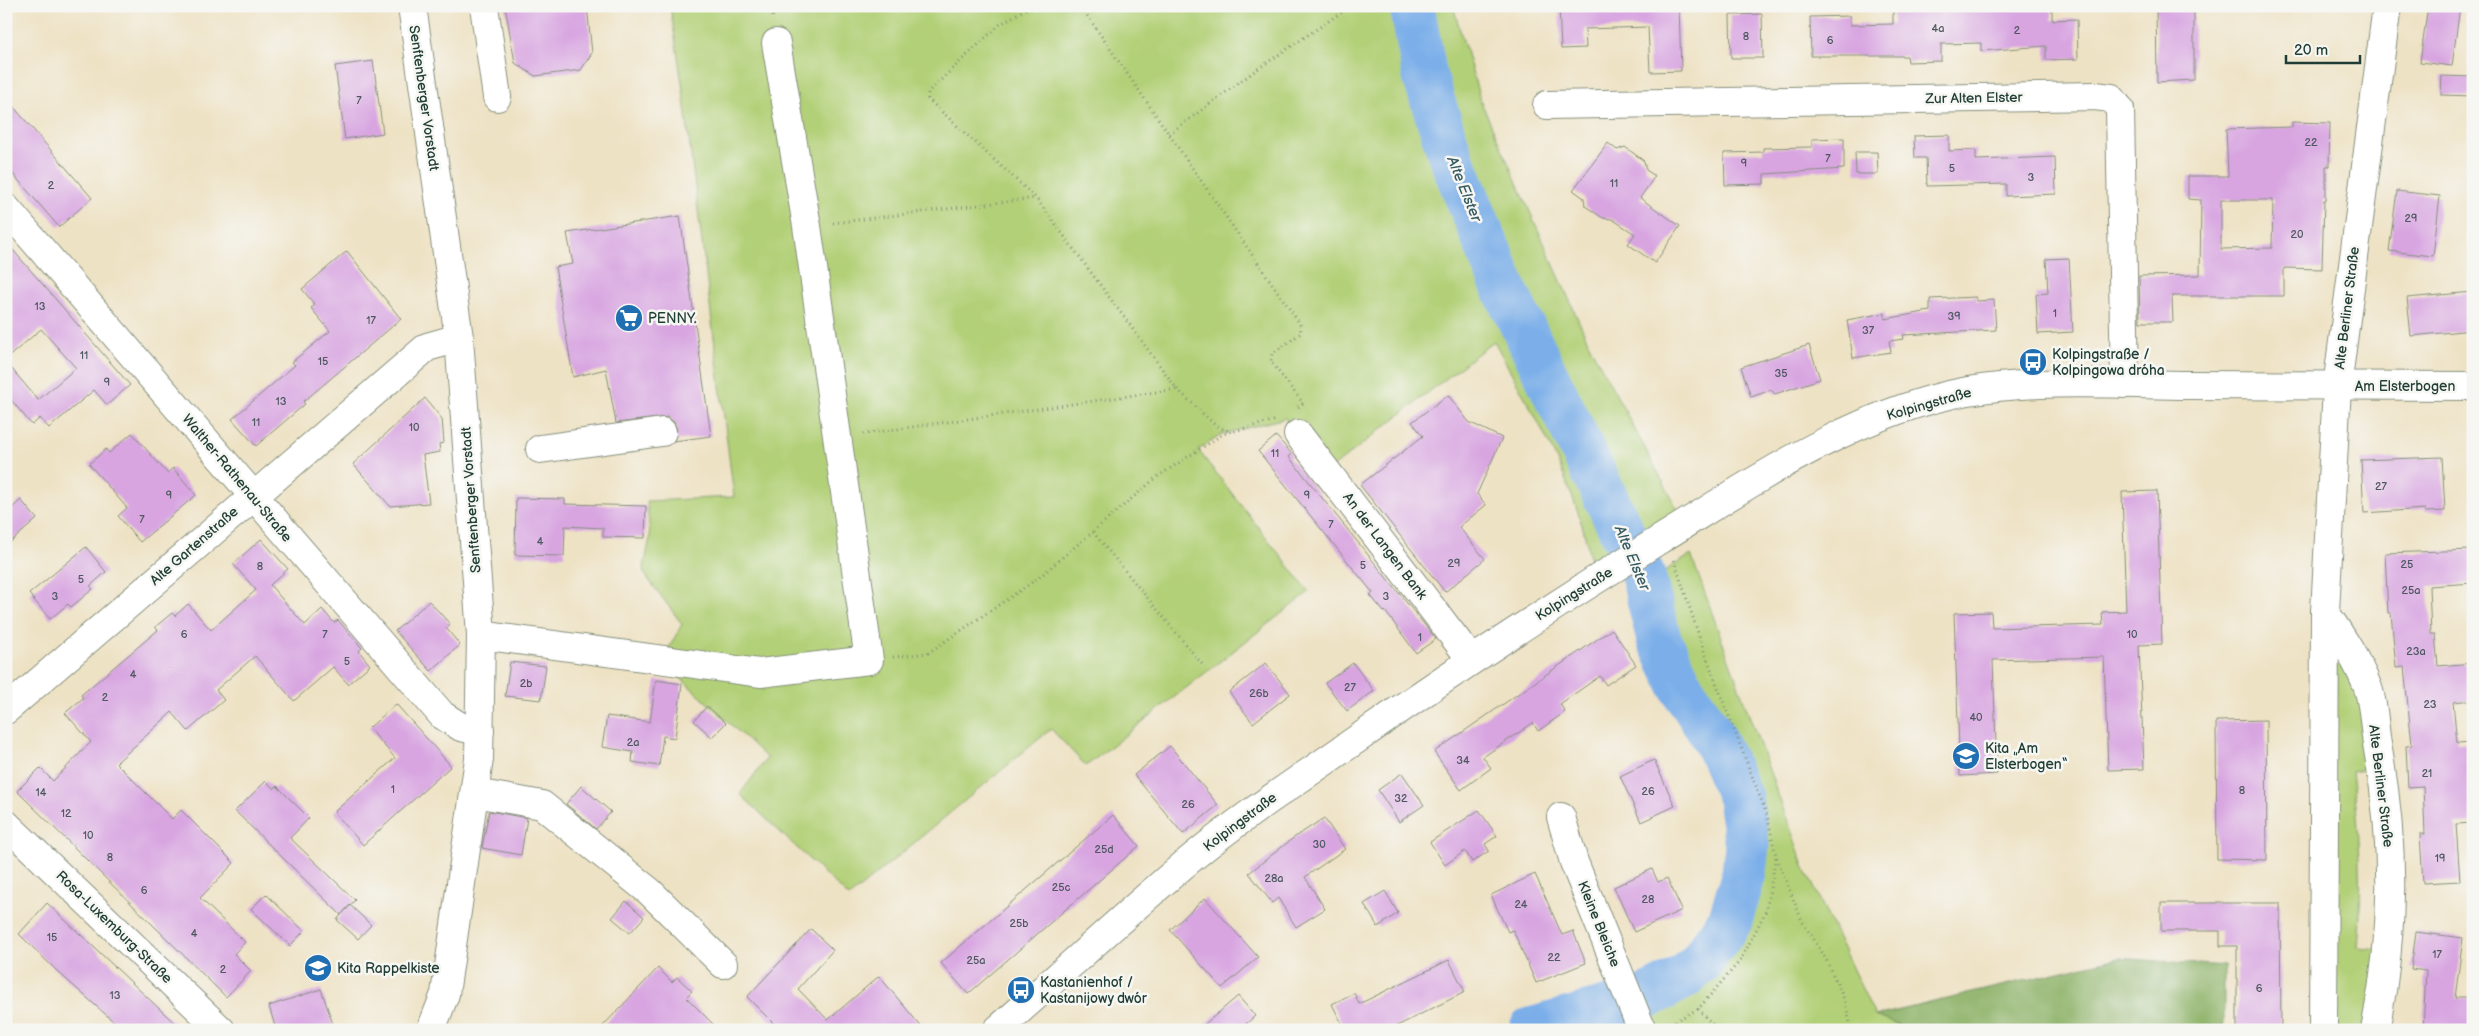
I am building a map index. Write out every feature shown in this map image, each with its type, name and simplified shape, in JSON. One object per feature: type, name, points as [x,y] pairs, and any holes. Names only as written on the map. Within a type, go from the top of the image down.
[{"type":"street","name":"Senftenberger Vorstadt","points":[[412,6],[459,338],[480,635],[480,759],[445,994],[431,1030]]},
{"type":"street","points":[[484,6],[497,98]]},
{"type":"street","name":"Alte Berliner Straße","points":[[2323,1030],[2325,612],[2337,387],[2387,6]]},
{"type":"street","points":[[480,635],[760,673],[869,660],[807,226],[776,43]]},
{"type":"street","name":"Zur Alten Elster","points":[[1547,105],[2085,96],[2110,98],[2120,109],[2125,384]]},
{"type":"street","name":"Walther-Rathenau-Straße","points":[[6,208],[442,716],[461,727],[480,731]]},
{"type":"street","name":"Alte Gartenstraße","points":[[6,710],[252,496],[428,347],[459,338]]},
{"type":"street","name":"Kolpingstraße","points":[[997,1030],[1200,852],[1254,810],[1471,659],[1598,578],[1770,471],[1869,421],[1934,400],[1968,392],[2022,386],[2125,384],[2337,387]]},
{"type":"street","name":"Am Elsterbogen","points":[[2337,387],[2473,386]]},
{"type":"street","name":"An der Langen Bank","points":[[1291,426],[1471,659]]},
{"type":"street","points":[[540,450],[662,432]]},
{"type":"street","name":"Alte Berliner Straße","points":[[2325,612],[2353,655],[2368,690],[2388,819],[2392,910],[2388,950],[2375,1030]]},
{"type":"street","points":[[475,793],[542,805],[650,892],[723,964]]},
{"type":"street","name":"Kleine Bleiche","points":[[1560,817],[1574,862],[1626,987],[1646,1026]]},
{"type":"street","name":"Rosa-Luxemburg-Straße","points":[[6,824],[221,1030]]},
{"type":"path","points":[[1030,6],[999,25],[928,92],[928,99],[1036,198],[1176,389],[1215,425],[1230,432]]},
{"type":"path","points":[[869,660],[928,653],[1037,579],[1158,477],[1224,434],[1291,426],[1303,403],[1271,362],[1272,354],[1300,334],[1300,324],[1084,11],[1076,6]]},
{"type":"path","points":[[1169,134],[1256,70],[1352,6]]},
{"type":"path","points":[[807,226],[1036,198]]},
{"type":"path","points":[[836,437],[1176,389]]},
{"type":"path","points":[[1093,532],[1202,664]]},
{"type":"path","points":[[1666,536],[1704,651],[1767,815],[1776,856],[1802,921],[1825,957],[1844,999],[1852,1030]]},
{"type":"path","points":[[1646,1026],[1698,1009],[1740,961],[1766,911],[1776,856]]},
{"type":"path","points":[[1698,1009],[1718,1030]]},
{"type":"green space","points":[[670,6],[1453,6],[1481,102],[1590,346],[1685,523],[1594,579],[1588,546],[1568,485],[1541,427],[1494,341],[1328,471],[1285,418],[1223,434],[1198,450],[1309,592],[1086,766],[1051,729],[849,897],[740,794],[767,758],[662,661],[682,624],[643,572],[650,538],[647,501],[734,497],[682,83]]},
{"type":"green space","points":[[1691,555],[1804,866],[1875,1016],[1914,1030],[1642,1030],[1638,1019],[1645,998],[1682,978],[1699,964],[1730,921],[1744,873],[1747,845],[1740,798],[1710,731],[1683,690],[1649,580]]},
{"type":"green space","points":[[2327,619],[2346,644],[2381,767],[2352,772],[2360,860],[2358,947],[2387,950],[2374,1030],[2324,1030]]},
{"type":"green space","points":[[2118,958],[2224,966],[2224,1030],[1914,1030],[1875,1016]]},
{"type":"building","points":[[505,6],[587,6],[592,53],[581,70],[535,76],[515,63]]},
{"type":"building","points":[[1559,6],[1679,6],[1681,71],[1650,72],[1648,27],[1585,29],[1586,48],[1561,49]]},
{"type":"building","points":[[1893,6],[2052,6],[2052,20],[2077,19],[2078,59],[2046,60],[2046,46],[1981,51],[1981,43],[1941,44],[1941,61],[1908,62],[1907,56],[1811,56],[1810,17],[1850,16],[1850,25],[1893,24]]},
{"type":"building","points":[[2156,6],[2194,6],[2194,80],[2157,82]]},
{"type":"building","points":[[2428,6],[2460,6],[2452,66],[2420,62]]},
{"type":"building","points":[[1762,14],[1763,58],[1731,58],[1730,15]]},
{"type":"building","points":[[373,61],[383,133],[345,139],[335,66]]},
{"type":"building","points":[[2442,76],[2473,77],[2473,96],[2441,95]]},
{"type":"building","points":[[6,98],[92,198],[59,227],[6,166]]},
{"type":"building","points":[[2292,122],[2330,123],[2329,166],[2326,166],[2326,200],[2324,200],[2322,269],[2284,268],[2284,296],[2172,296],[2173,322],[2140,322],[2139,276],[2200,275],[2201,200],[2188,199],[2188,176],[2228,176],[2226,129],[2292,127]],"holes":[[[2221,200],[2273,200],[2272,248],[2221,249]]]},
{"type":"building","points":[[1949,135],[1949,151],[1976,150],[1976,160],[2055,157],[2056,194],[2006,196],[2006,184],[1927,186],[1926,158],[1915,158],[1914,136]]},
{"type":"building","points":[[1844,138],[1844,169],[1764,174],[1764,184],[1725,185],[1724,153],[1763,152],[1763,148],[1812,147],[1812,139]]},
{"type":"building","points":[[1608,143],[1617,150],[1625,147],[1644,161],[1646,170],[1655,176],[1640,198],[1680,226],[1655,263],[1628,244],[1635,234],[1612,219],[1603,218],[1585,206],[1584,198],[1573,190]]},
{"type":"building","points":[[1855,152],[1877,152],[1878,174],[1856,174]]},
{"type":"building","points":[[2397,191],[2440,196],[2433,256],[2389,251]]},
{"type":"building","name":"PENNY.","points":[[680,216],[711,436],[674,441],[677,429],[674,422],[667,417],[616,423],[606,369],[573,377],[555,267],[573,264],[567,233]]},
{"type":"building","points":[[6,242],[130,385],[107,405],[94,390],[49,428],[40,418],[32,425],[6,394],[6,362],[38,400],[76,368],[41,329],[6,359]]},
{"type":"building","points":[[347,251],[401,319],[303,402],[305,404],[256,446],[232,419],[295,365],[292,362],[330,331],[311,308],[315,305],[302,289]]},
{"type":"building","points":[[2069,258],[2073,332],[2038,334],[2036,294],[2048,293],[2046,259]]},
{"type":"building","points":[[2473,292],[2473,330],[2411,336],[2407,298]]},
{"type":"building","points":[[1976,297],[1976,301],[1994,300],[1996,330],[1903,335],[1904,339],[1889,341],[1891,352],[1853,358],[1847,320],[1885,313],[1885,319],[1930,311],[1930,299]]},
{"type":"building","points":[[1809,345],[1820,379],[1775,394],[1771,390],[1751,397],[1741,367]]},
{"type":"building","points":[[1448,395],[1469,422],[1502,438],[1477,494],[1486,505],[1459,527],[1485,559],[1445,592],[1360,485],[1423,436],[1412,422]]},
{"type":"building","points":[[425,398],[442,419],[444,443],[439,444],[440,452],[423,455],[429,503],[390,506],[353,464]]},
{"type":"building","points":[[132,433],[167,473],[173,468],[196,495],[140,542],[118,516],[127,508],[89,464],[106,449],[109,453]]},
{"type":"building","points":[[1276,436],[1292,454],[1289,457],[1436,639],[1416,653],[1385,611],[1370,595],[1373,593],[1258,451]]},
{"type":"building","points":[[2442,457],[2445,511],[2425,512],[2425,509],[2364,513],[2361,460]]},
{"type":"building","points":[[2157,491],[2162,644],[2139,645],[2144,769],[2108,770],[2104,657],[1993,660],[1997,774],[1960,776],[1954,613],[1991,612],[1992,628],[2103,625],[2102,612],[2126,611],[2122,492]]},
{"type":"building","points":[[516,498],[565,499],[565,504],[646,506],[645,538],[603,537],[603,528],[565,526],[564,556],[515,555]]},
{"type":"building","points":[[21,500],[37,519],[6,546],[6,513]]},
{"type":"building","points":[[261,539],[288,569],[270,585],[288,606],[305,625],[322,609],[334,623],[338,620],[362,648],[359,651],[370,665],[348,684],[333,667],[294,701],[255,656],[216,690],[224,700],[188,731],[172,712],[116,763],[172,819],[181,810],[234,863],[200,898],[245,942],[234,954],[251,971],[226,997],[17,791],[40,768],[53,781],[91,742],[65,713],[83,698],[81,695],[158,630],[155,627],[172,613],[175,616],[188,604],[211,630],[256,590],[233,564]]},
{"type":"building","points":[[86,547],[106,572],[90,586],[93,589],[71,607],[68,604],[50,619],[29,594]]},
{"type":"building","points":[[2473,550],[2473,583],[2429,586],[2431,634],[2435,634],[2438,666],[2473,663],[2473,700],[2453,702],[2457,743],[2473,742],[2473,823],[2456,824],[2460,881],[2423,883],[2420,834],[2425,834],[2423,786],[2408,787],[2406,746],[2412,745],[2404,667],[2396,668],[2391,613],[2388,613],[2385,553]]},
{"type":"building","points":[[429,601],[450,624],[446,628],[460,645],[431,671],[395,631]]},
{"type":"building","points":[[1612,629],[1636,665],[1606,685],[1600,676],[1560,704],[1565,712],[1538,731],[1533,723],[1483,757],[1491,768],[1461,790],[1434,752]]},
{"type":"building","points":[[510,662],[546,666],[541,700],[505,696]]},
{"type":"building","points":[[1266,663],[1290,694],[1253,723],[1229,692]]},
{"type":"building","points":[[1353,663],[1374,691],[1347,711],[1325,683]]},
{"type":"building","points":[[656,680],[682,684],[675,738],[663,736],[659,766],[632,762],[633,752],[602,747],[607,716],[650,722]]},
{"type":"building","points":[[396,704],[451,766],[363,845],[334,812],[395,758],[369,728]]},
{"type":"building","points":[[707,706],[726,723],[712,737],[694,721]]},
{"type":"building","points":[[2266,720],[2267,860],[2217,859],[2216,721]]},
{"type":"building","points":[[1170,746],[1218,805],[1183,834],[1134,775]]},
{"type":"building","points":[[1654,760],[1675,806],[1641,822],[1620,776]]},
{"type":"building","points":[[1402,773],[1424,805],[1399,822],[1378,790]]},
{"type":"building","points":[[266,781],[274,789],[277,786],[309,818],[290,838],[355,900],[350,905],[371,925],[358,939],[337,920],[341,915],[235,811]]},
{"type":"building","points":[[581,786],[611,812],[596,829],[566,804]]},
{"type":"building","points":[[1479,810],[1497,836],[1485,844],[1489,851],[1472,862],[1465,851],[1445,865],[1430,842]]},
{"type":"building","points":[[489,811],[527,818],[521,855],[482,848]]},
{"type":"building","points":[[1113,815],[1139,846],[968,994],[941,963]]},
{"type":"building","points":[[1324,818],[1345,849],[1305,877],[1325,909],[1296,927],[1278,898],[1272,903],[1249,873],[1292,839]]},
{"type":"building","points":[[1652,869],[1658,882],[1667,878],[1682,910],[1634,932],[1614,887]]},
{"type":"building","points":[[1535,874],[1562,935],[1573,931],[1586,963],[1536,983],[1513,930],[1508,932],[1491,895]]},
{"type":"building","points":[[1385,891],[1398,913],[1378,927],[1364,904]]},
{"type":"building","points":[[266,894],[304,931],[290,946],[251,909]]},
{"type":"building","points":[[1205,898],[1258,957],[1222,988],[1170,930]]},
{"type":"building","points":[[626,901],[644,917],[630,933],[612,918]]},
{"type":"building","points":[[47,903],[182,1030],[123,1030],[57,971],[19,934]]},
{"type":"building","points":[[2161,903],[2280,903],[2281,1030],[2237,1030],[2237,946],[2220,946],[2220,931],[2161,931]]},
{"type":"building","points":[[811,929],[833,950],[798,989],[828,1020],[879,976],[924,1030],[780,1030],[747,997]]},
{"type":"building","points":[[2416,932],[2463,938],[2455,998],[2473,998],[2473,1030],[2423,1030],[2426,971],[2411,969]]},
{"type":"building","points":[[1449,960],[1465,992],[1389,1030],[1345,1030],[1332,1004],[1354,993],[1359,1004]]},
{"type":"building","points":[[658,968],[672,982],[677,977],[692,991],[686,997],[719,1030],[599,1030]]},
{"type":"building","points":[[321,989],[335,1030],[276,1030],[269,1006]]},
{"type":"building","points":[[1238,996],[1255,1016],[1239,1030],[1198,1030]]},
{"type":"waterway","name":"Alte Elster","points":[[1412,6],[1425,77],[1450,155],[1504,288],[1643,575],[1659,639],[1683,690],[1710,731],[1725,762],[1740,798],[1747,845],[1744,873],[1730,921],[1699,964],[1682,978],[1645,998],[1531,1030]]},
{"type":"place","name":"PENNY.","points":[[629,318]]},
{"type":"place","name":"Kolpingstraße / Kolpingowa dróha","points":[[2033,362]]},
{"type":"place","name":"Kita „Am Elsterbogen“","points":[[1966,756]]},
{"type":"place","name":"Kita Rappelkiste","points":[[318,968]]},
{"type":"place","name":"Kastanienhof / Kastanijowy dwór","points":[[1021,990]]}]
